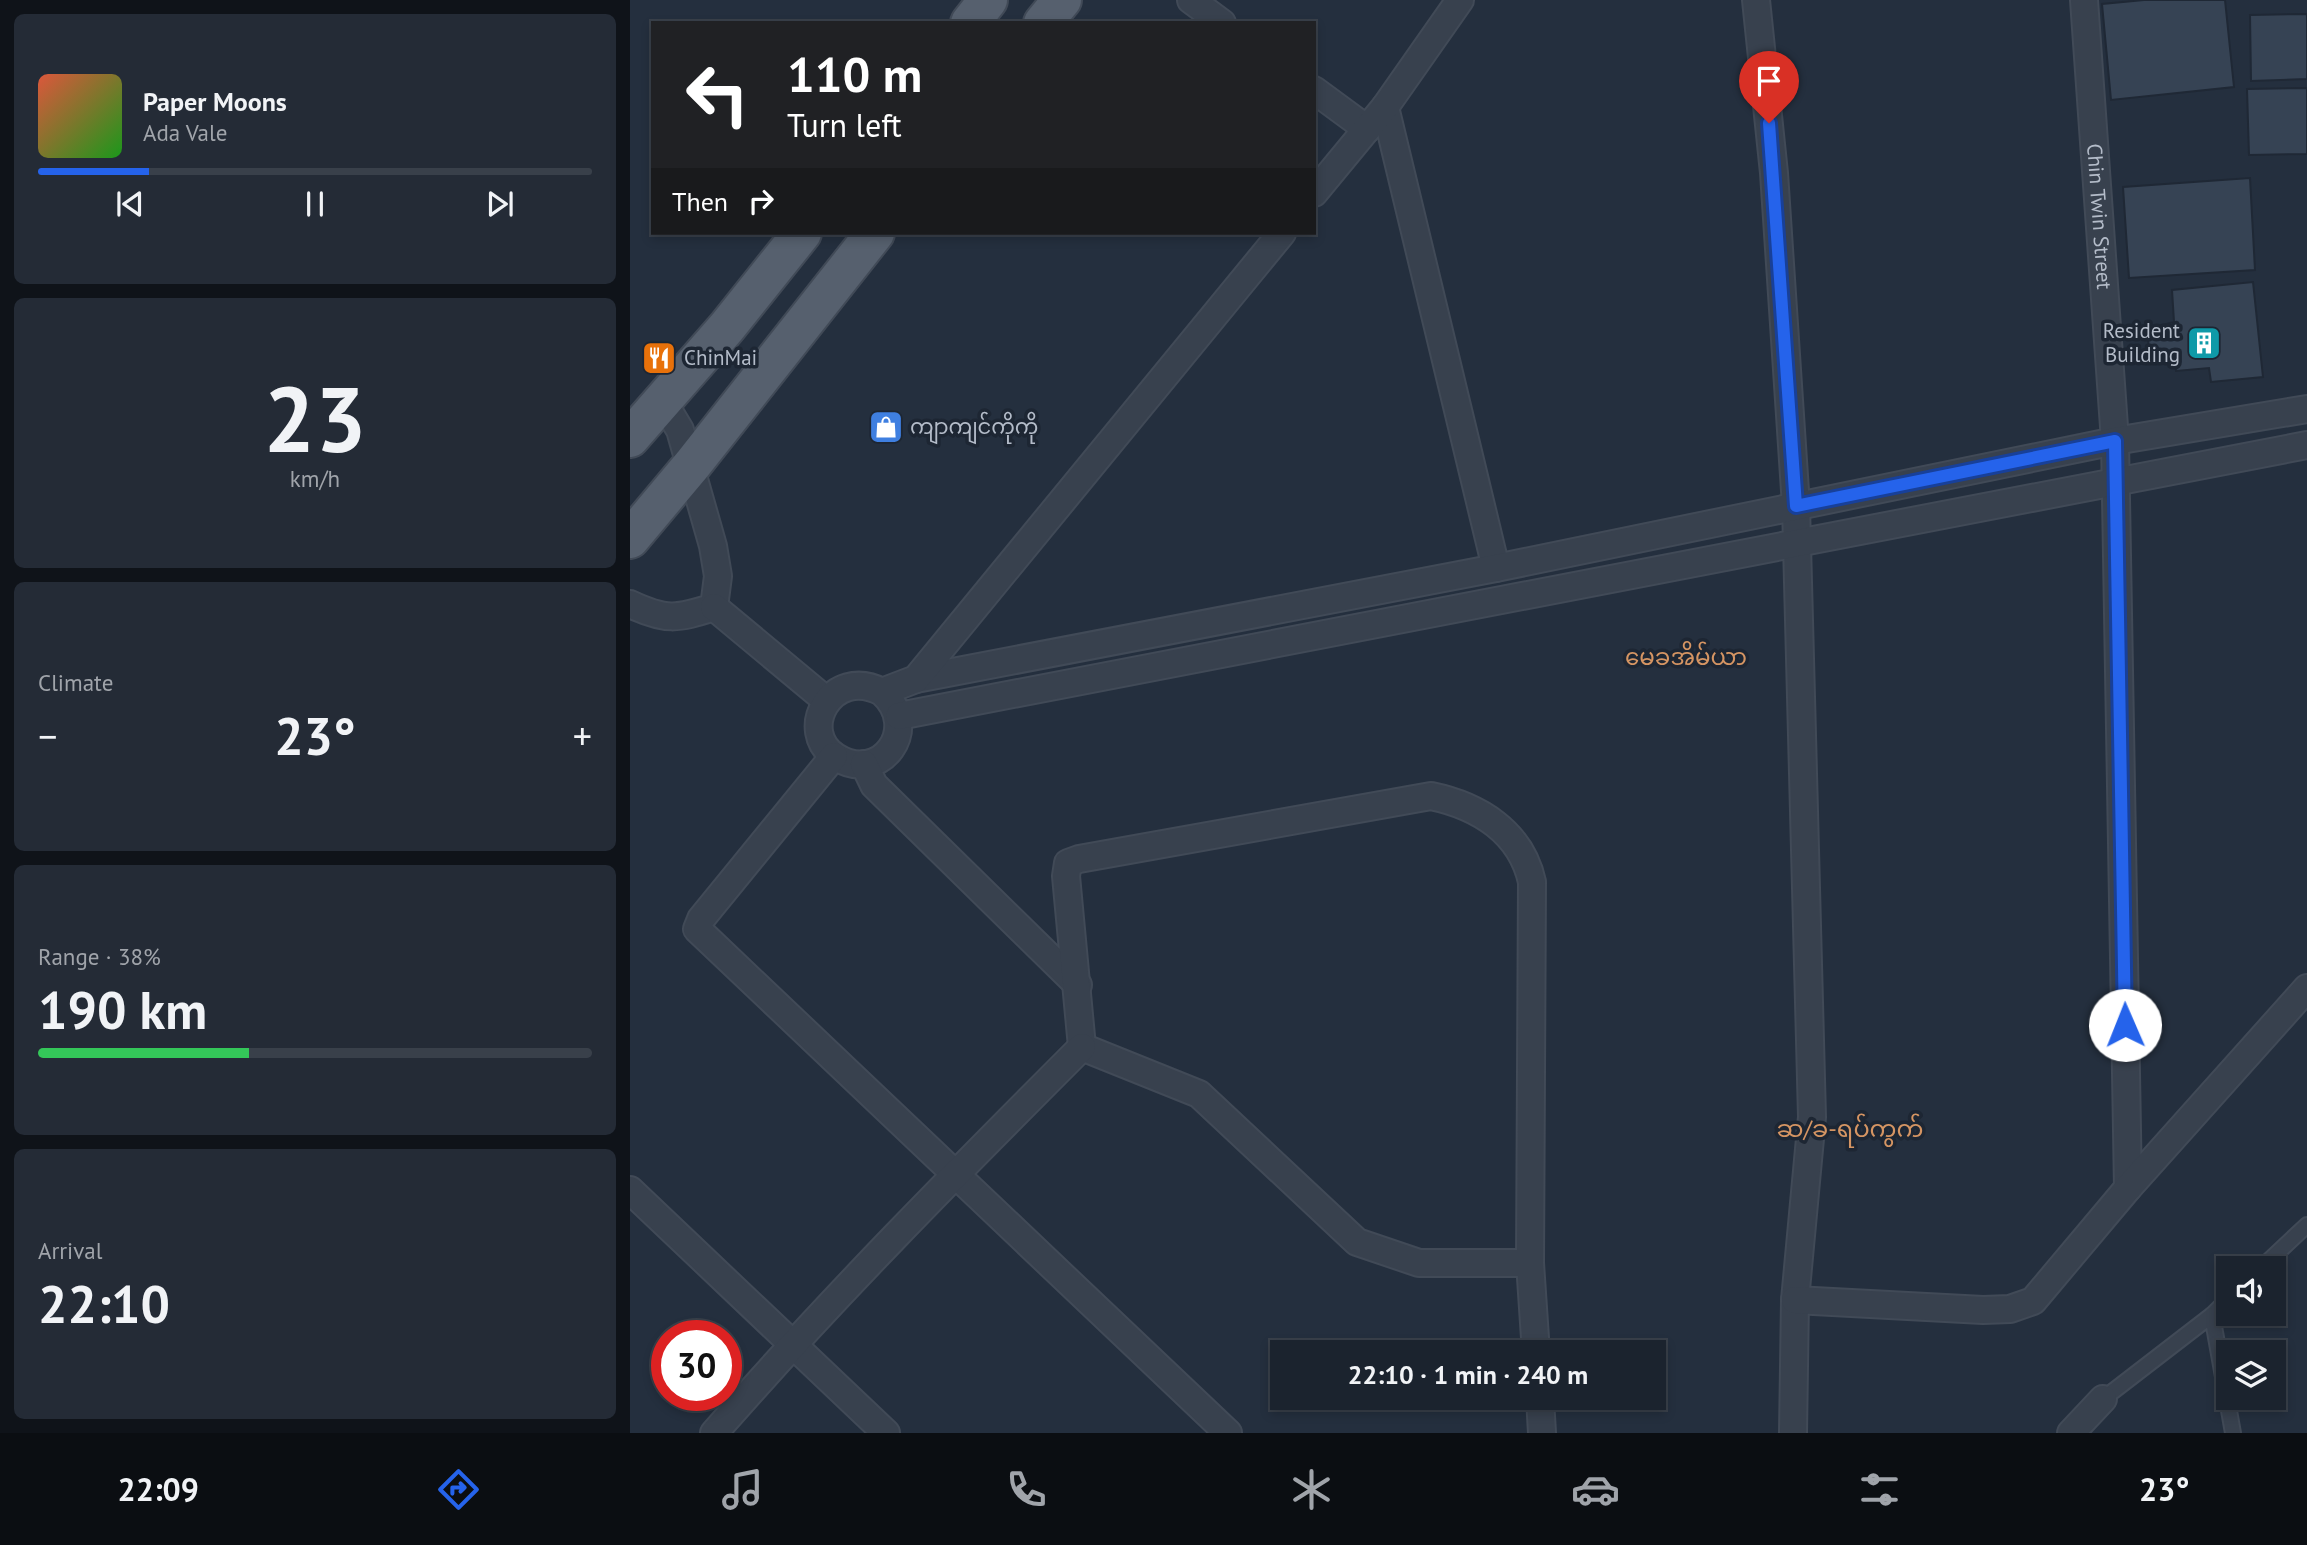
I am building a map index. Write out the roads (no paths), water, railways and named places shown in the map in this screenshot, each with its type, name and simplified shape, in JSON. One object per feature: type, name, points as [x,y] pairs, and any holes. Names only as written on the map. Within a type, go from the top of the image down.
[{"type":"main road","points":[[972,21],[988,0]]},
{"type":"main road","points":[[1046,21],[1062,0]]},
{"type":"main road","points":[[630,438],[727,327],[800,235]]},
{"type":"main road","points":[[630,539],[692,465],[873,235]]},
{"type":"main road","points":[[727,327],[771,362]]},
{"type":"street","points":[[1191,0],[1219,21]]},
{"type":"street","points":[[1316,191],[1385,107],[1460,0]]},
{"type":"street","points":[[1756,0],[1774,173],[1796,506],[1812,1117],[1795,1300],[1793,1433]]},
{"type":"street","name":"Chin Twin Street","points":[[2084,0],[2115,441],[2128,1188]]},
{"type":"street","points":[[1316,91],[1367,129]]},
{"type":"street","points":[[1385,107],[1496,568]]},
{"type":"street","points":[[916,679],[1280,235]]},
{"type":"street","points":[[662,400],[680,430],[713,546],[718,576],[714,607]]},
{"type":"street","points":[[882,692],[916,679],[1496,568],[2115,441],[2307,409]]},
{"type":"street","points":[[899,716],[2307,445]]},
{"type":"street","points":[[630,604],[653,614],[682,618],[714,607]]},
{"type":"street","points":[[714,607],[827,701]]},
{"type":"street","points":[[859,684],[882,692],[895,706],[899,716],[897,738],[892,747],[875,761],[864,764],[848,762],[834,756],[824,744],[819,730],[827,701],[835,692],[859,684]]},
{"type":"street","points":[[834,756],[701,919],[697,929],[704,939],[1228,1433]]},
{"type":"street","points":[[864,764],[874,785],[1078,985]]},
{"type":"street","points":[[714,1433],[793,1342],[1082,1047],[1066,876],[1068,863],[1431,796],[1451,800],[1487,818],[1513,840],[1524,854],[1532,882],[1530,1263],[1535,1340]]},
{"type":"street","points":[[1795,1300],[2010,1310],[2033,1301],[2128,1188],[2307,988]]},
{"type":"street","points":[[1082,1047],[1199,1094],[1357,1242],[1419,1263],[1530,1263]]},
{"type":"street","points":[[630,1190],[886,1433]]},
{"type":"street","points":[[2071,1433],[2102,1399]]},
{"type":"street","points":[[1540,1410],[1542,1433]]},
{"type":"lane","points":[[2274,1256],[2307,1225]]},
{"type":"lane","points":[[2102,1399],[2216,1311]]},
{"type":"lane","points":[[2212,1315],[2233,1433]]},
{"type":"place","name":"Resident Building","points":[[2204,343]]},
{"type":"place","name":"ChinMai","points":[[659,358]]},
{"type":"place","name":"ကျာကျင်ကိုကို","points":[[886,427]]},
{"type":"district","name":"မေခအိမ်ယာ","points":[[1686,657]]},
{"type":"district","name":"ဆ/ခ-ရပ်ကွက်","points":[[1850,1129]]}]
